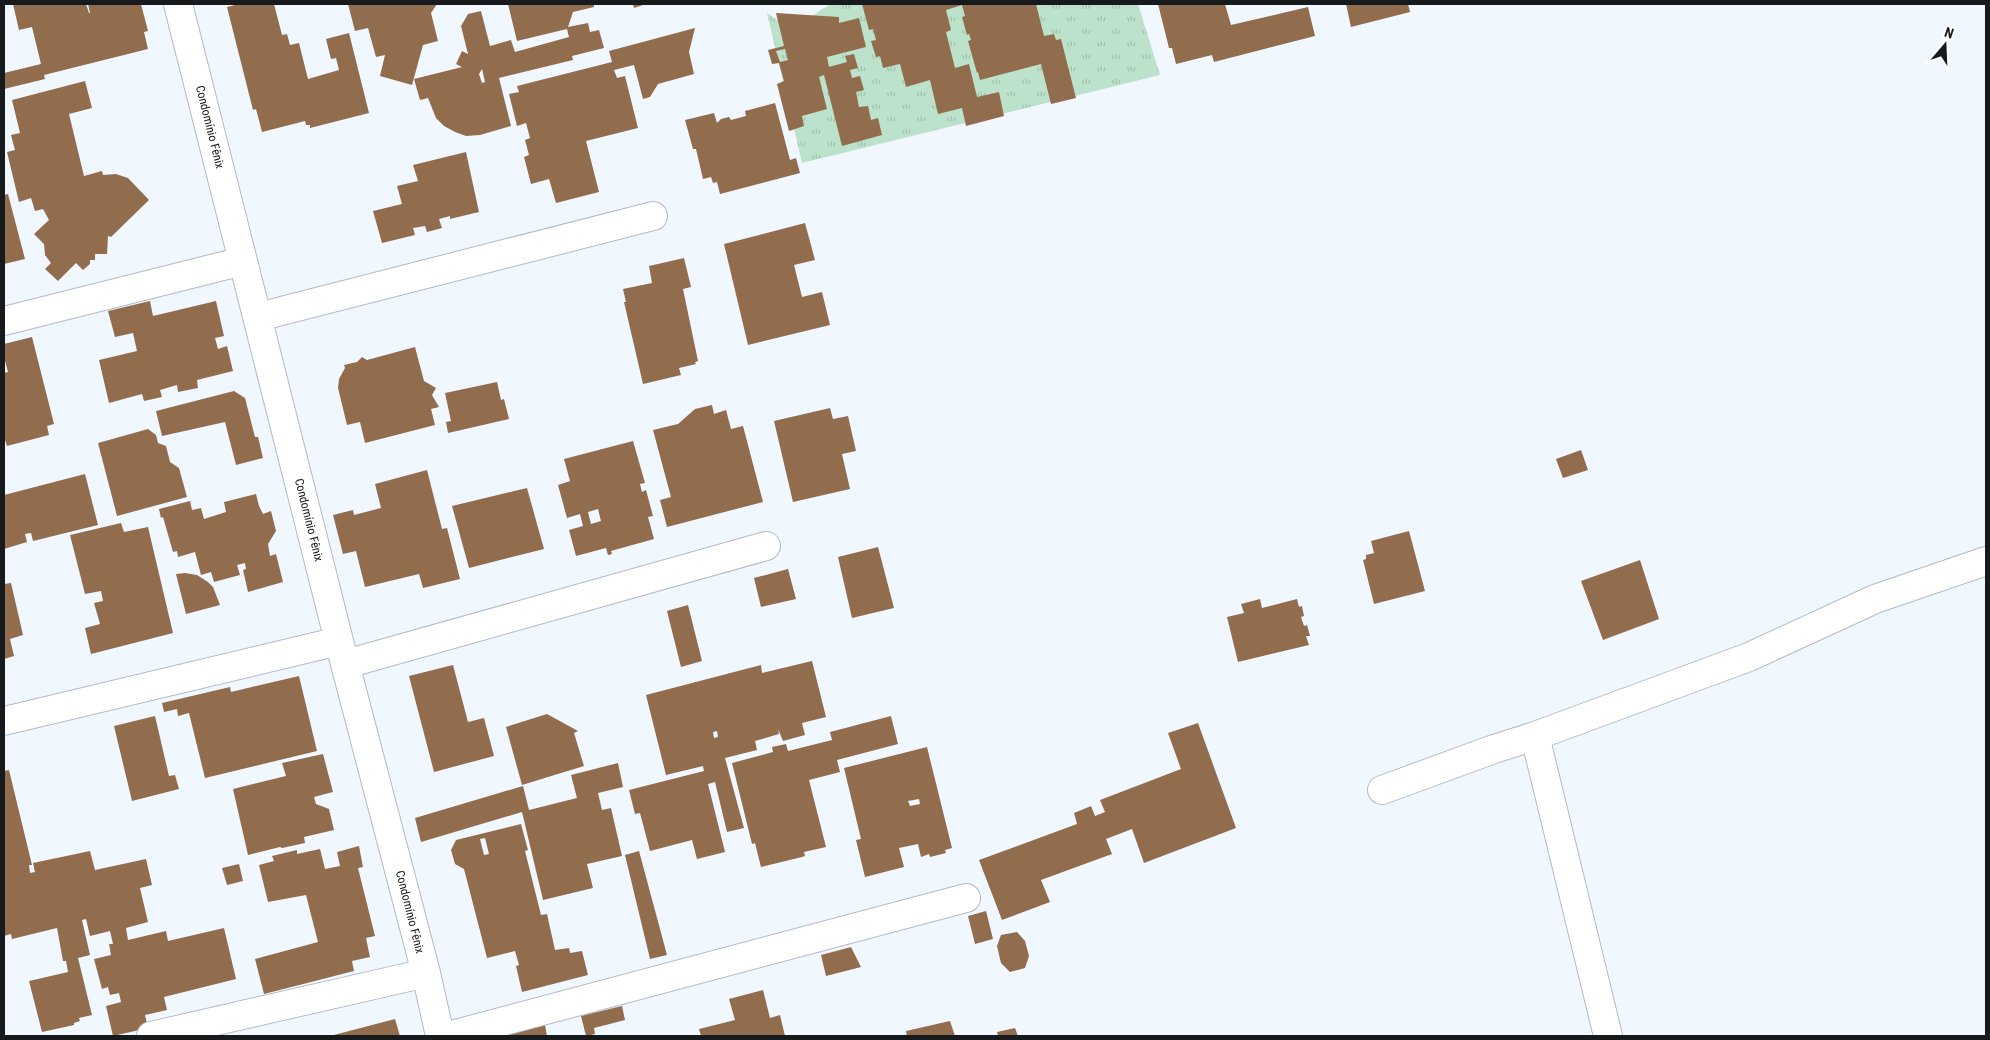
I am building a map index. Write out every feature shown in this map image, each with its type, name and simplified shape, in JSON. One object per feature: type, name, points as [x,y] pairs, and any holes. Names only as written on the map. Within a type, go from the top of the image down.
[{"type":"street","name":"Condomínio Fênix","points":[[178,4],[342,652],[426,973],[440,1036]]},
{"type":"street","points":[[258,317],[654,216]]},
{"type":"street","points":[[4,321],[243,261]]},
{"type":"street","points":[[4,720],[342,652],[766,546]]},
{"type":"street","points":[[1382,790],[1749,657],[1875,599],[1986,561]]},
{"type":"street","points":[[1535,736],[1608,1036]]},
{"type":"street","points":[[448,1036],[966,898]]},
{"type":"street","points":[[151,1036],[426,973]]},
{"type":"green space","points":[[831,4],[1138,4],[1160,75],[802,163],[767,13],[777,20],[807,21]]},
{"type":"building","points":[[13,4],[86,4],[90,13],[88,4],[141,4],[148,31],[144,32],[148,49],[44,75],[45,79],[4,89],[4,73],[41,64],[32,27],[19,30]]},
{"type":"building","points":[[239,4],[274,4],[282,35],[287,34],[290,45],[299,43],[308,79],[339,70],[336,58],[331,59],[326,39],[349,33],[369,113],[310,128],[310,125],[306,125],[305,121],[262,132],[256,109],[253,110],[227,7]]},
{"type":"building","points":[[348,4],[437,4],[431,13],[438,41],[423,45],[412,85],[380,76],[385,55],[376,57],[368,28],[355,31]]},
{"type":"building","points":[[508,4],[594,4],[594,7],[573,12],[568,27],[588,23],[590,32],[599,30],[604,48],[572,56],[573,60],[499,78],[511,126],[480,135],[466,136],[444,126],[436,118],[428,98],[420,100],[414,79],[462,67],[456,64],[462,51],[468,54],[461,26],[468,14],[481,11],[490,46],[511,40],[515,52],[569,37],[567,29],[517,41]],"holes":[[[482,69],[485,82],[482,83],[479,74]]]},
{"type":"building","points":[[633,4],[646,4],[634,8]]},
{"type":"building","points":[[862,4],[1036,4],[1044,36],[1054,34],[1056,40],[1061,39],[1076,98],[1051,104],[1041,64],[980,80],[968,41],[971,40],[969,34],[967,35],[962,17],[965,16],[962,5],[946,10],[951,30],[946,32],[955,68],[969,64],[977,97],[999,92],[1004,116],[966,126],[962,108],[938,114],[930,80],[906,87],[900,64],[883,68],[880,56],[876,57],[871,41],[876,40],[873,29],[869,30]]},
{"type":"building","points":[[1158,4],[1225,4],[1231,25],[1308,7],[1315,36],[1214,62],[1212,55],[1176,64],[1172,48],[1169,48]]},
{"type":"building","points":[[1346,4],[1408,4],[1410,12],[1351,27]]},
{"type":"building","points":[[776,13],[839,17],[839,23],[859,18],[866,47],[827,57],[829,67],[847,62],[845,56],[854,54],[858,68],[850,70],[852,78],[860,76],[864,90],[856,92],[859,107],[868,106],[871,120],[878,118],[882,135],[842,146],[824,75],[819,77],[827,109],[802,116],[804,126],[789,131],[777,84],[784,81],[779,63],[772,64],[768,50],[784,46]],"holes":[[[785,49],[788,60],[780,62],[776,51]]]},
{"type":"building","points":[[695,28],[689,52],[694,74],[658,84],[650,97],[643,99],[634,65],[614,70],[617,78],[625,76],[638,128],[586,141],[599,192],[556,203],[549,179],[531,184],[524,157],[529,155],[525,140],[530,138],[526,123],[517,126],[509,94],[519,92],[517,86],[612,62],[609,51]]},
{"type":"building","points":[[85,81],[92,108],[69,114],[84,176],[102,171],[103,175],[116,174],[128,178],[149,200],[111,237],[108,236],[107,254],[95,254],[95,260],[90,260],[90,264],[83,270],[76,263],[58,281],[45,269],[51,263],[45,255],[44,244],[34,234],[49,220],[43,209],[35,211],[31,198],[19,202],[7,152],[15,150],[11,135],[20,133],[12,100]]},
{"type":"building","points":[[775,103],[790,160],[796,158],[800,173],[720,194],[717,182],[713,183],[711,177],[703,179],[696,149],[693,149],[685,120],[714,113],[717,123],[721,119],[729,117],[731,120],[746,116],[745,111]]},
{"type":"building","points":[[466,152],[479,212],[450,219],[450,216],[439,219],[442,228],[427,232],[425,226],[413,228],[415,235],[382,243],[373,211],[402,204],[397,186],[418,181],[413,165]]},
{"type":"building","points":[[8,194],[25,259],[4,264],[4,195]]},
{"type":"building","points":[[805,223],[815,260],[794,265],[802,297],[822,292],[830,325],[748,345],[724,244]]},
{"type":"building","points":[[684,258],[691,287],[683,289],[698,361],[695,362],[696,364],[679,368],[681,375],[643,384],[624,302],[626,302],[623,289],[652,283],[649,266]]},
{"type":"building","points":[[150,301],[153,316],[216,301],[224,336],[215,338],[218,349],[227,346],[233,371],[197,380],[198,388],[178,392],[177,385],[160,390],[162,397],[144,401],[142,394],[109,403],[99,360],[137,351],[133,333],[115,337],[108,311]]},
{"type":"building","points":[[32,337],[54,424],[47,426],[49,435],[7,446],[4,437],[4,373],[8,372],[4,357],[4,344]]},
{"type":"building","points":[[415,347],[424,381],[436,388],[432,395],[439,407],[431,409],[435,425],[365,443],[360,422],[347,425],[338,388],[339,379],[345,368],[344,365],[357,362],[362,357],[367,360]]},
{"type":"building","points":[[497,382],[501,400],[504,399],[509,419],[448,433],[446,422],[451,421],[445,393]]},
{"type":"building","points":[[234,391],[245,398],[255,437],[258,437],[263,458],[236,465],[225,422],[162,436],[156,411]]},
{"type":"building","points":[[712,405],[714,414],[726,410],[731,429],[743,426],[763,502],[667,527],[660,500],[671,497],[653,430],[678,424],[695,409]]},
{"type":"building","points":[[830,408],[833,419],[848,416],[856,451],[842,454],[850,489],[793,502],[774,421]]},
{"type":"building","points":[[148,429],[156,435],[158,443],[166,446],[170,462],[179,468],[187,497],[117,516],[98,443]]},
{"type":"building","points":[[633,441],[645,483],[640,484],[642,492],[646,490],[653,516],[648,517],[654,539],[611,551],[612,554],[608,555],[606,548],[576,556],[569,530],[583,526],[580,514],[567,518],[558,485],[570,481],[564,459]],"holes":[[[598,509],[601,521],[591,524],[588,512]]]},
{"type":"building","points":[[1581,450],[1588,470],[1563,478],[1556,459]]},
{"type":"building","points":[[427,470],[442,529],[447,528],[460,579],[423,588],[419,574],[365,587],[356,551],[343,554],[333,515],[353,510],[354,515],[381,508],[375,484]]},
{"type":"building","points":[[85,474],[98,525],[33,541],[31,533],[25,534],[27,542],[4,549],[4,495]]},
{"type":"building","points":[[527,488],[544,549],[469,568],[452,506]]},
{"type":"building","points":[[256,494],[263,514],[271,511],[276,531],[268,544],[270,556],[276,554],[283,582],[248,592],[243,570],[246,569],[245,563],[237,565],[240,575],[214,582],[211,572],[201,575],[195,552],[178,557],[177,551],[173,552],[159,509],[190,501],[192,510],[201,508],[204,519],[226,512],[224,502]]},
{"type":"building","points":[[121,523],[124,532],[148,527],[173,633],[91,654],[85,628],[100,624],[94,603],[103,601],[101,591],[85,594],[70,535]]},
{"type":"building","points":[[1409,531],[1425,591],[1374,604],[1363,560],[1366,559],[1366,555],[1374,553],[1371,541]]},
{"type":"building","points":[[878,547],[894,608],[852,618],[838,557]]},
{"type":"building","points":[[1640,560],[1659,619],[1603,640],[1581,581]]},
{"type":"building","points":[[788,569],[796,599],[761,607],[754,578]]},
{"type":"building","points":[[176,574],[197,575],[208,582],[213,587],[220,605],[186,614]]},
{"type":"building","points":[[11,583],[23,635],[10,639],[14,656],[4,659],[4,584]]},
{"type":"building","points":[[1260,599],[1262,608],[1297,599],[1299,607],[1302,606],[1304,616],[1301,617],[1304,626],[1307,625],[1310,636],[1306,636],[1309,645],[1238,662],[1227,617],[1244,613],[1241,604]]},
{"type":"building","points":[[688,605],[702,661],[681,667],[667,611]]},
{"type":"building","points":[[812,661],[826,717],[802,723],[805,735],[783,741],[778,729],[779,734],[755,741],[757,750],[725,758],[744,828],[727,832],[715,782],[708,784],[725,852],[697,859],[692,840],[650,851],[640,813],[635,814],[629,790],[704,771],[703,766],[666,775],[646,695],[761,665],[762,673]],"holes":[[[717,731],[718,737],[714,738],[713,732]]]},
{"type":"building","points":[[453,665],[468,722],[484,718],[494,756],[434,772],[409,676]]},
{"type":"building","points":[[299,676],[317,751],[205,778],[189,713],[178,716],[177,709],[164,712],[162,703],[230,687],[231,692]]},
{"type":"building","points":[[547,714],[578,731],[574,733],[584,766],[522,785],[506,727]]},
{"type":"building","points":[[155,716],[169,776],[175,775],[179,789],[132,801],[114,726]]},
{"type":"building","points":[[891,716],[898,744],[837,760],[840,772],[809,780],[826,847],[804,852],[805,856],[802,857],[761,867],[755,843],[752,844],[732,763],[773,752],[772,747],[786,744],[788,751],[832,740],[830,732]]},
{"type":"building","points":[[1198,723],[1236,828],[1144,863],[1132,829],[1106,839],[1112,854],[1041,880],[1050,902],[1002,920],[979,860],[1077,824],[1074,813],[1091,806],[1095,816],[1105,812],[1100,800],[1181,769],[1168,733]]},
{"type":"building","points":[[927,747],[952,848],[945,850],[946,853],[930,857],[929,854],[921,857],[918,844],[899,848],[904,867],[865,877],[856,840],[861,839],[844,768]],"holes":[[[919,799],[920,804],[910,806],[908,801]]]},
{"type":"building","points":[[323,754],[333,792],[314,797],[316,804],[329,809],[334,830],[304,837],[305,843],[248,855],[233,789],[286,776],[282,763]]},
{"type":"building","points":[[618,763],[623,787],[598,793],[602,810],[611,808],[622,856],[587,864],[593,888],[543,900],[522,812],[421,842],[415,818],[523,786],[529,810],[577,798],[571,775]]},
{"type":"building","points":[[9,770],[32,865],[29,865],[30,873],[35,872],[33,863],[90,851],[95,870],[146,859],[152,885],[140,888],[148,922],[126,928],[128,940],[166,931],[168,941],[224,928],[236,979],[164,997],[167,1010],[145,1015],[148,1028],[113,1036],[106,1006],[121,1002],[119,993],[110,995],[108,987],[102,989],[94,959],[111,955],[109,944],[113,944],[110,931],[90,936],[86,919],[82,920],[90,955],[78,958],[92,1015],[79,1018],[80,1021],[74,1023],[74,1025],[42,1032],[29,981],[68,972],[66,961],[63,961],[57,928],[12,939],[11,934],[4,936],[4,771]]},
{"type":"building","points":[[521,824],[528,850],[525,851],[541,915],[547,914],[555,950],[569,948],[570,953],[582,951],[588,975],[522,992],[516,966],[519,965],[515,951],[487,958],[464,869],[455,864],[451,850],[456,840]],"holes":[[[485,838],[489,854],[484,855],[480,839]]]},
{"type":"building","points":[[359,846],[363,867],[358,868],[375,936],[366,938],[370,957],[352,961],[354,971],[264,994],[255,959],[318,942],[306,895],[268,902],[259,865],[274,861],[272,856],[297,850],[297,854],[320,849],[325,869],[340,866],[337,852]]},
{"type":"building","points":[[639,851],[667,955],[650,959],[625,855]]},
{"type":"building","points":[[239,864],[243,881],[227,885],[222,868]]},
{"type":"building","points":[[986,911],[993,939],[975,944],[968,916]]},
{"type":"building","points":[[1017,932],[1025,941],[1029,956],[1025,968],[1010,972],[1001,963],[997,946],[1001,935]]},
{"type":"building","points":[[851,947],[861,967],[826,976],[821,955]]},
{"type":"building","points":[[763,990],[770,1018],[780,1015],[785,1036],[701,1036],[699,1029],[735,1020],[729,999]]},
{"type":"building","points":[[622,1006],[625,1020],[594,1028],[595,1034],[586,1036],[581,1016]]},
{"type":"building","points":[[395,1019],[400,1036],[330,1036]]},
{"type":"building","points":[[950,1021],[955,1036],[907,1036],[906,1031]]},
{"type":"building","points":[[545,1025],[547,1036],[503,1036]]},
{"type":"building","points":[[1015,1028],[1018,1036],[998,1036],[997,1032]]}]
